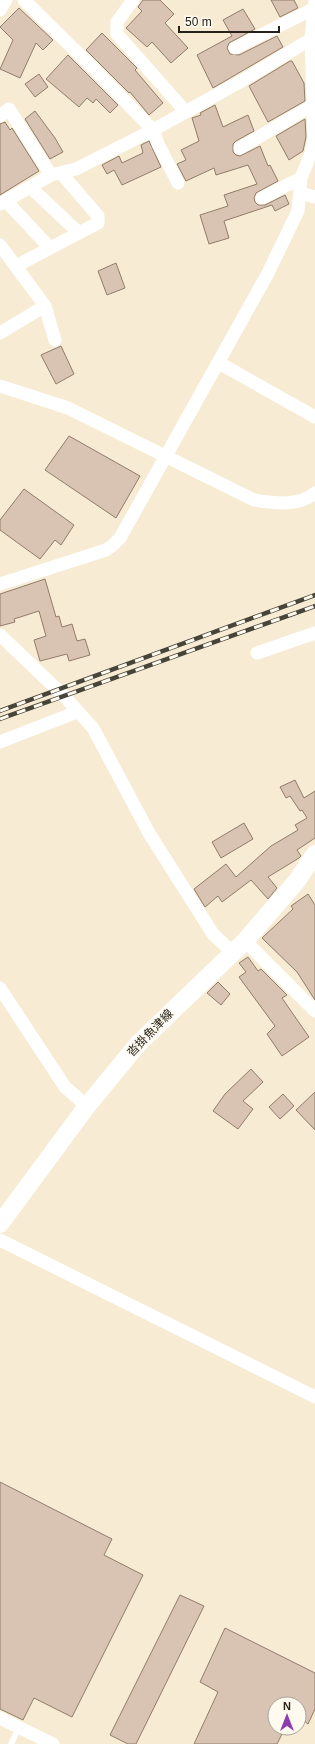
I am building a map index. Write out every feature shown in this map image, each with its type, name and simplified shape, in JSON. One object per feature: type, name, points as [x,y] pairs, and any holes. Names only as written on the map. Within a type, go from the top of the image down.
[{"type":"main road","name":"沓掛魚津線","points":[[0,1224],[87,1106],[138,1044],[239,947],[296,882],[315,854]]},
{"type":"street","points":[[0,10],[6,0]]},
{"type":"street","points":[[24,0],[153,130],[158,144],[178,183]]},
{"type":"street","points":[[133,0],[117,22],[117,34],[186,112]]},
{"type":"street","points":[[0,584],[106,550],[120,538],[267,275],[298,210],[300,178],[311,153],[314,138],[311,39],[314,4]]},
{"type":"street","points":[[235,48],[314,4]]},
{"type":"street","points":[[50,248],[3,202],[56,174],[76,169],[153,130],[311,39]]},
{"type":"street","points":[[240,148],[313,105]]},
{"type":"street","points":[[0,116],[9,109],[56,174],[98,216],[98,222],[50,248],[8,263]]},
{"type":"street","points":[[262,198],[300,178]]},
{"type":"street","points":[[30,187],[79,232]]},
{"type":"street","points":[[300,193],[315,197]]},
{"type":"street","points":[[0,245],[8,263],[45,306],[55,340]]},
{"type":"street","points":[[0,333],[45,306]]},
{"type":"street","points":[[219,363],[315,417]]},
{"type":"street","points":[[0,386],[68,408],[254,500],[278,503],[308,499],[315,493]]},
{"type":"street","points":[[257,654],[315,633]]},
{"type":"street","points":[[0,635],[64,696],[93,728],[149,833],[213,934],[239,947],[315,1011]]},
{"type":"street","points":[[0,742],[77,712]]},
{"type":"street","points":[[1,993],[65,1087],[87,1106]]},
{"type":"street","points":[[0,1240],[315,1397]]},
{"type":"street","points":[[0,1718],[53,1744]]},
{"type":"lane","points":[[11,1744],[19,1727]]},
{"type":"building","points":[[143,0],[160,0],[174,14],[165,23],[188,48],[171,63],[152,42],[147,47],[126,28],[142,11],[138,7]]},
{"type":"building","points":[[271,0],[294,0],[298,8],[280,17]]},
{"type":"building","points":[[19,8],[53,40],[43,50],[36,43],[20,78],[0,69],[13,40],[0,27]]},
{"type":"building","points":[[243,9],[255,29],[229,43],[227,48],[230,54],[239,55],[277,36],[283,47],[213,88],[197,55],[232,36],[223,20]]},
{"type":"building","points":[[102,33],[137,68],[135,70],[163,103],[149,115],[130,92],[129,93],[86,50]]},
{"type":"building","points":[[68,55],[118,105],[110,113],[96,99],[93,103],[87,98],[79,107],[46,79]]},
{"type":"building","points":[[292,61],[304,83],[305,101],[268,122],[249,86]]},
{"type":"building","points":[[39,74],[48,87],[35,97],[25,84]]},
{"type":"building","points":[[215,105],[223,127],[248,115],[254,131],[233,144],[233,152],[240,156],[260,146],[268,166],[270,165],[278,181],[256,193],[254,198],[255,202],[258,205],[265,205],[285,195],[289,204],[275,211],[272,205],[224,221],[229,238],[209,244],[200,215],[228,206],[224,195],[257,184],[248,165],[216,175],[214,168],[186,181],[177,164],[186,160],[181,150],[199,141],[192,118],[201,115],[200,113]]},
{"type":"building","points":[[35,111],[55,138],[63,152],[50,159],[25,119]]},
{"type":"building","points":[[305,119],[306,137],[303,151],[289,160],[276,136]]},
{"type":"building","points":[[5,122],[10,130],[12,128],[39,171],[0,195],[0,124]]},
{"type":"building","points":[[149,141],[161,167],[122,185],[114,170],[107,174],[102,165],[119,156],[122,163],[143,153],[141,145]]},
{"type":"building","points":[[116,263],[125,288],[107,295],[98,271]]},
{"type":"building","points":[[61,346],[74,374],[56,384],[41,355]]},
{"type":"building","points":[[69,436],[140,476],[116,518],[45,470]]},
{"type":"building","points":[[24,489],[74,525],[61,545],[55,540],[40,559],[0,530],[0,520]]},
{"type":"building","points":[[45,579],[56,617],[59,616],[62,627],[72,624],[77,641],[85,639],[90,655],[69,661],[67,654],[40,661],[34,640],[46,636],[39,611],[14,619],[15,622],[0,626],[0,594]]},
{"type":"building","points":[[295,780],[304,798],[315,791],[315,838],[297,850],[301,856],[299,858],[268,877],[277,888],[268,899],[251,880],[222,902],[218,896],[205,907],[194,889],[226,864],[236,877],[271,846],[298,830],[295,825],[307,818],[302,810],[300,811],[290,796],[286,798],[280,787]]},
{"type":"building","points":[[244,823],[253,839],[221,858],[212,842]]},
{"type":"building","points":[[308,894],[315,905],[315,1000],[297,972],[262,938],[293,909],[291,906]]},
{"type":"building","points":[[248,957],[258,971],[261,969],[287,995],[282,998],[309,1037],[282,1056],[267,1034],[275,1026],[239,977],[246,972],[239,963]]},
{"type":"building","points":[[218,982],[230,994],[221,1005],[207,993]]},
{"type":"building","points":[[251,1069],[263,1082],[243,1101],[253,1109],[238,1129],[213,1111],[225,1094]]},
{"type":"building","points":[[315,1092],[315,1130],[296,1110]]},
{"type":"building","points":[[283,1094],[294,1106],[280,1119],[269,1107]]},
{"type":"building","points":[[0,1482],[112,1539],[104,1555],[143,1575],[72,1717],[34,1698],[23,1720],[0,1709]]},
{"type":"building","points":[[180,1595],[204,1606],[136,1744],[128,1744],[110,1735]]},
{"type":"building","points":[[225,1628],[315,1673],[315,1709],[308,1724],[307,1696],[267,1696],[267,1736],[281,1736],[277,1744],[194,1744],[218,1692],[200,1682]]},
{"type":"railway","points":[[0,711],[315,595]]},
{"type":"railway","points":[[0,719],[315,606]]}]
